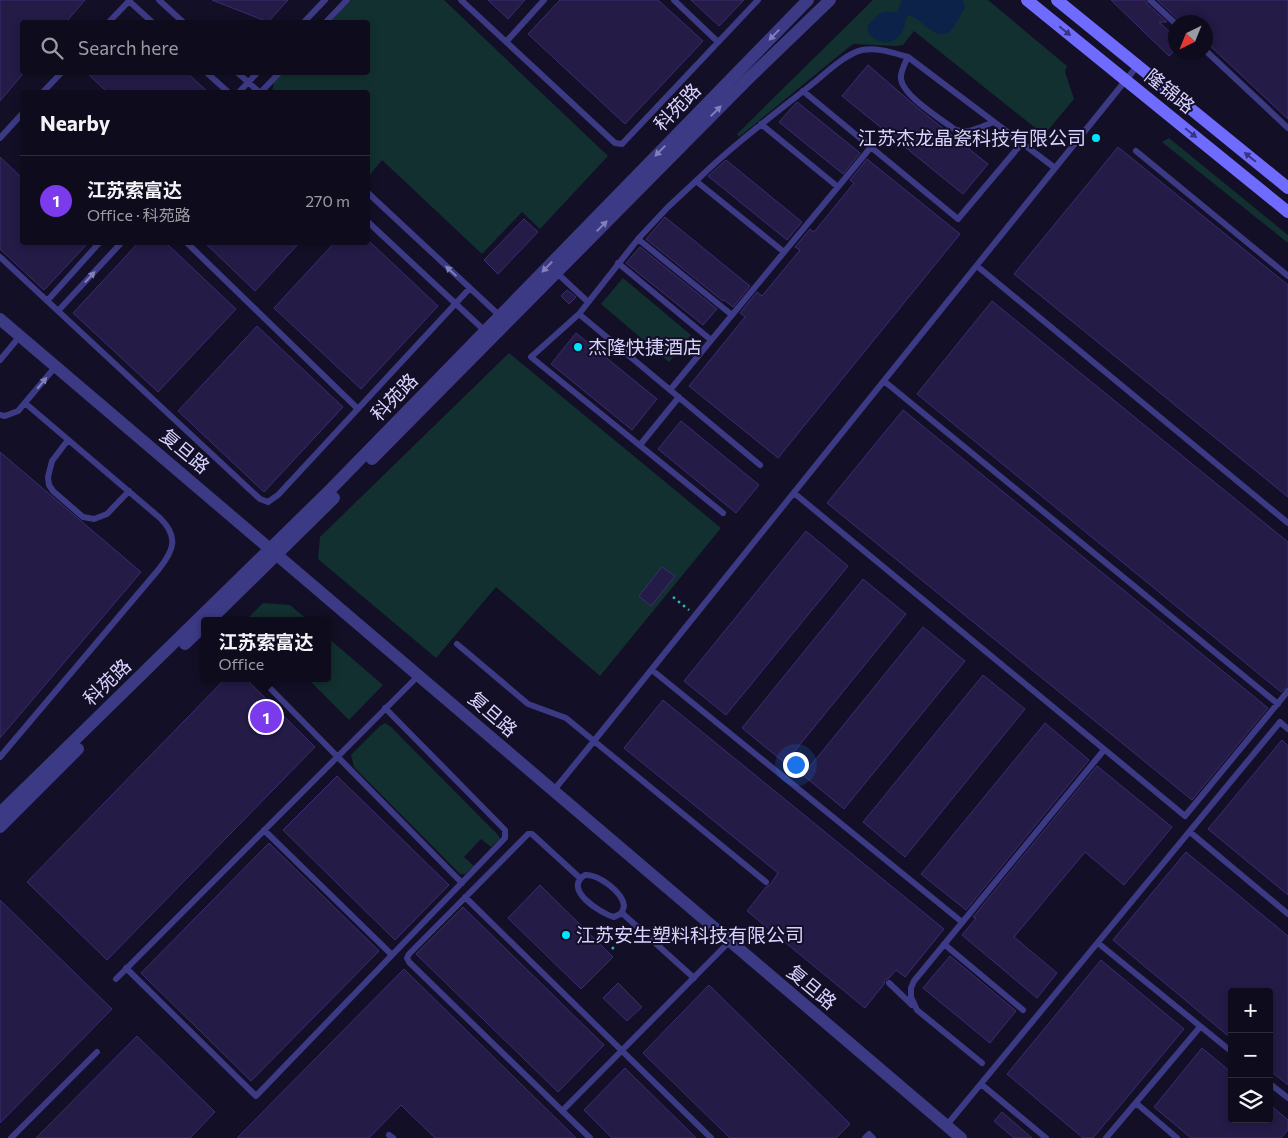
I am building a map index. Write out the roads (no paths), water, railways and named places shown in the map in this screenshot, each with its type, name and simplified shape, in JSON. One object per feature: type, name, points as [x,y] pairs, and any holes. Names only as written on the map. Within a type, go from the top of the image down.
[{"type":"main road","name":"隆锦路","points":[[1027,0],[1288,212]]},
{"type":"main road","name":"隆锦路","points":[[1057,0],[1288,188]]},
{"type":"street","name":"科苑路","points":[[274,551],[484,331],[808,0]]},
{"type":"street","name":"科苑路","points":[[209,617],[748,79],[830,0]]},
{"type":"street","name":"复旦路","points":[[0,319],[961,1138]]},
{"type":"street","name":"科苑路","points":[[0,813],[201,625]]},
{"type":"street","name":"科苑路","points":[[0,827],[201,625]]},
{"type":"lane","points":[[111,20],[129,0],[150,20]]},
{"type":"lane","points":[[159,0],[182,20]]},
{"type":"lane","points":[[306,20],[325,0]]},
{"type":"lane","points":[[328,20],[348,0]]},
{"type":"lane","points":[[461,0],[615,143],[622,144],[758,0]]},
{"type":"lane","points":[[506,42],[544,0]]},
{"type":"lane","points":[[674,0],[718,42]]},
{"type":"lane","points":[[1150,0],[1168,17]]},
{"type":"lane","points":[[723,513],[531,357],[579,314],[618,263],[668,207],[718,160],[761,124],[843,60],[862,50],[888,51],[908,57],[1055,168]]},
{"type":"lane","points":[[908,57],[901,79],[906,90],[947,124],[962,132],[969,132],[994,122]]},
{"type":"lane","points":[[1213,58],[1288,128]]},
{"type":"lane","points":[[554,790],[1138,66]]},
{"type":"lane","points":[[45,90],[59,75]]},
{"type":"lane","points":[[209,75],[226,90]]},
{"type":"lane","points":[[240,75],[257,90]]},
{"type":"lane","points":[[241,90],[255,75]]},
{"type":"lane","points":[[262,90],[277,75]]},
{"type":"lane","points":[[803,91],[958,219],[1022,143]]},
{"type":"lane","points":[[0,138],[20,116]]},
{"type":"lane","points":[[761,124],[838,187]]},
{"type":"lane","points":[[670,390],[871,147]]},
{"type":"lane","points":[[1136,151],[1288,276]]},
{"type":"lane","points":[[696,181],[784,252]]},
{"type":"lane","points":[[370,195],[500,316]]},
{"type":"lane","points":[[370,224],[484,331]]},
{"type":"lane","points":[[638,239],[732,316]]},
{"type":"lane","points":[[46,300],[97,245]]},
{"type":"lane","points":[[58,312],[119,245]]},
{"type":"lane","points":[[189,245],[358,409]]},
{"type":"lane","points":[[0,257],[260,499],[268,502],[278,495],[470,288]]},
{"type":"lane","points":[[618,263],[711,340]]},
{"type":"lane","points":[[977,266],[1288,523]]},
{"type":"lane","points":[[556,272],[588,302]]},
{"type":"lane","points":[[579,314],[760,465]]},
{"type":"lane","points":[[0,360],[20,336]]},
{"type":"lane","points":[[0,415],[5,416],[18,411],[56,366]]},
{"type":"lane","points":[[884,381],[1278,704]]},
{"type":"lane","points":[[640,445],[679,397]]},
{"type":"lane","points":[[0,757],[168,557],[173,546],[172,536],[167,525],[25,403]]},
{"type":"lane","points":[[68,440],[52,461],[48,477],[49,484],[53,491],[83,517],[94,519],[107,514],[129,491]]},
{"type":"lane","points":[[794,493],[1185,816],[1288,691]]},
{"type":"lane","points":[[458,644],[528,704],[566,718],[766,882]]},
{"type":"lane","points":[[652,670],[962,922]]},
{"type":"lane","points":[[116,978],[418,675]]},
{"type":"lane","points":[[264,682],[462,883]]},
{"type":"lane","points":[[126,968],[256,1096],[505,838],[505,830],[385,708]]},
{"type":"lane","points":[[946,1126],[1280,722],[1288,729]]},
{"type":"lane","points":[[917,1010],[911,997],[911,988],[914,980],[1104,750]]},
{"type":"lane","points":[[264,830],[392,955]]},
{"type":"lane","points":[[1190,832],[1288,914]]},
{"type":"lane","points":[[580,878],[532,834],[528,834],[464,897],[407,958],[590,1138]]},
{"type":"lane","points":[[592,874],[611,887],[622,899],[624,906],[622,913],[614,917],[606,915],[588,902],[581,893],[578,884],[580,878],[592,874]]},
{"type":"lane","points":[[464,897],[711,1138]]},
{"type":"lane","points":[[622,913],[694,978]]},
{"type":"lane","points":[[562,1111],[730,941]]},
{"type":"lane","points":[[1098,943],[1228,1049]]},
{"type":"lane","points":[[944,944],[1024,1010]]},
{"type":"lane","points":[[889,984],[917,1010],[982,1063]]},
{"type":"lane","points":[[1106,1138],[1200,1026]]},
{"type":"lane","points":[[10,1138],[97,1052]]},
{"type":"lane","points":[[981,1084],[1046,1138]]},
{"type":"lane","points":[[1273,1086],[1288,1098]]},
{"type":"lane","points":[[1136,1103],[1178,1138]]},
{"type":"lane","points":[[865,1138],[868,1134],[873,1138]]},
{"type":"water","points":[[902,0],[963,0],[965,8],[950,32],[945,34],[933,32],[917,19],[908,15],[903,30],[895,40],[880,42],[871,36],[867,31],[867,26],[880,13],[897,12]]},
{"type":"place","name":"江苏杰龙晶瓷科技有限公司","points":[[1096,138]]},
{"type":"place","name":"杰隆快捷酒店","points":[[578,347]]},
{"type":"place","name":"江苏索富达","points":[[266,717]]},
{"type":"place","name":"江苏安生塑料科技有限公司","points":[[566,935]]}]
